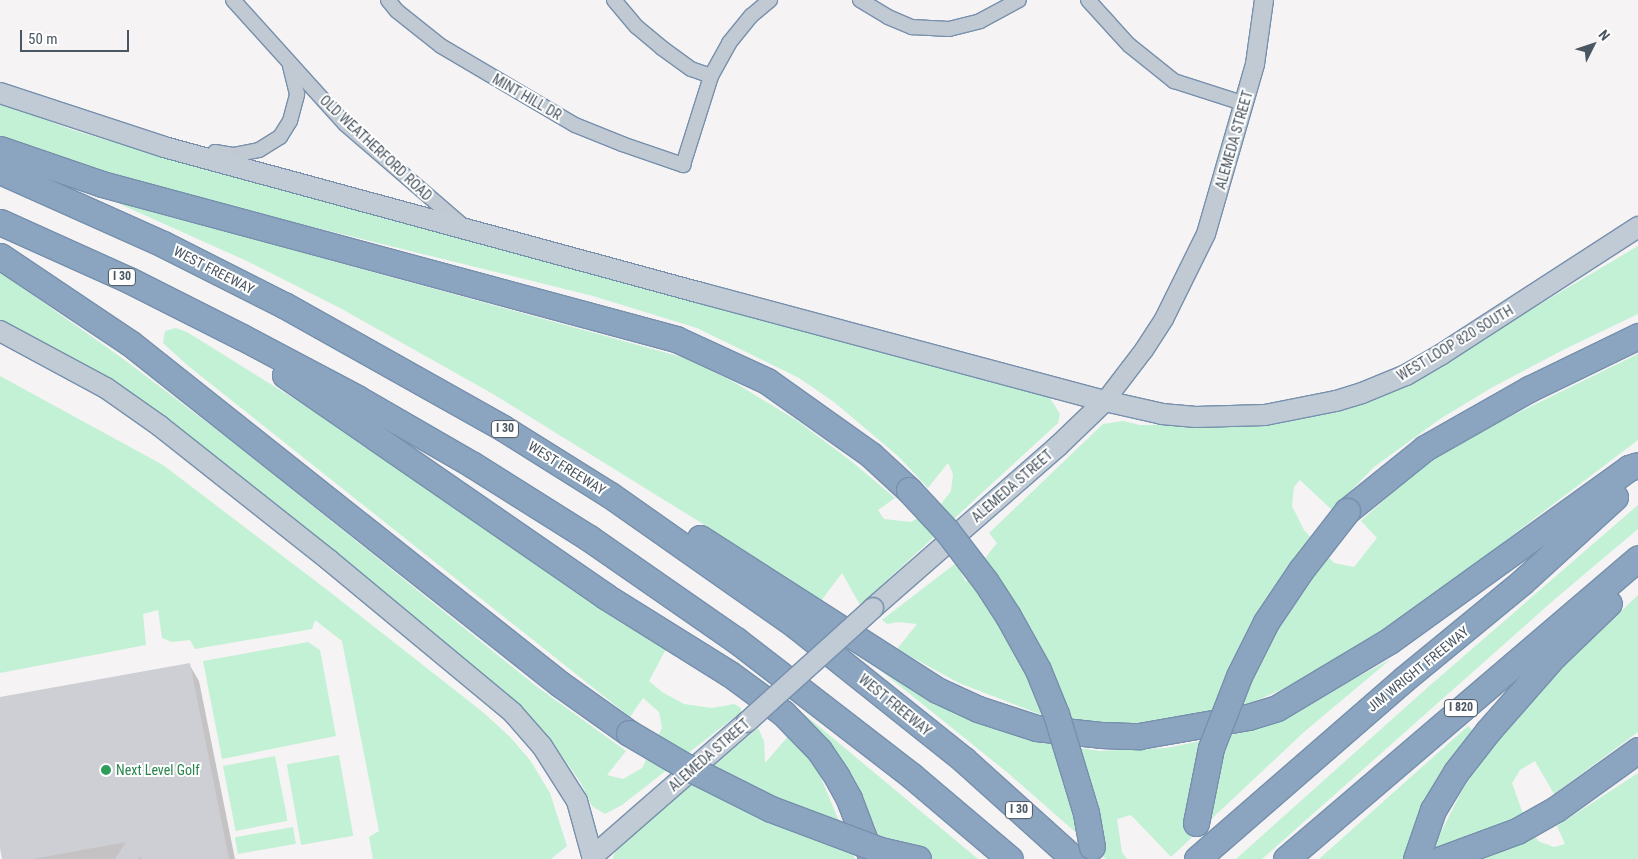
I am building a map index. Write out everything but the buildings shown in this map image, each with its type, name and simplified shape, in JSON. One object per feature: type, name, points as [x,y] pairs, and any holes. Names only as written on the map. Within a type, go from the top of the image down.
[{"type":"highway","points":[[0,149],[121,190],[676,339],[768,381],[871,455],[909,490],[947,531],[986,582],[1008,616],[1038,670],[1056,714],[1086,813],[1094,859]]},
{"type":"highway","name":"WEST FREEWAY","points":[[0,172],[163,244],[284,305],[504,428],[610,495],[795,625],[964,760],[1074,859]]},
{"type":"highway","name":"I 30","points":[[0,222],[129,280],[357,398],[473,465],[590,538],[744,646],[912,776],[1010,859]]},
{"type":"highway","points":[[0,256],[130,343],[560,684],[629,733],[685,766],[770,809],[880,850],[918,859]]},
{"type":"highway","points":[[1195,859],[1196,823],[1211,748],[1239,676],[1266,622],[1301,570],[1348,511],[1425,448],[1529,389],[1638,336]]},
{"type":"highway","points":[[242,337],[285,375],[605,596],[730,674],[783,713],[819,750],[837,777],[849,799],[872,859]]},
{"type":"highway","points":[[610,495],[635,498],[937,690],[978,709],[1036,728],[1101,735],[1139,736],[1248,717],[1277,708],[1389,641],[1629,468],[1638,465]]},
{"type":"highway","name":"JIM WRIGHT FREEWAY","points":[[1195,859],[1404,679],[1522,582],[1596,513],[1638,478]]},
{"type":"highway","name":"I 820","points":[[1286,859],[1638,558]]},
{"type":"highway","points":[[1416,859],[1433,810],[1456,772],[1488,731],[1554,656],[1638,575]]},
{"type":"highway","points":[[1440,859],[1517,831],[1556,809],[1638,750]]},
{"type":"main road","points":[[0,93],[164,147],[1105,401]]},
{"type":"main road","name":"WEST LOOP 820 SOUTH","points":[[1105,401],[1162,414],[1196,417],[1265,415],[1336,401],[1362,393],[1406,375],[1442,354],[1638,227]]},
{"type":"main road","points":[[0,331],[106,388],[160,426],[329,560],[513,713],[542,746],[576,801],[591,858]]},
{"type":"main road","name":"ALEMEDA STREET","points":[[591,858],[1058,446],[1105,401]]},
{"type":"street","name":"OLD WEATHERFORD ROAD","points":[[233,0],[345,124],[429,199],[466,228]]},
{"type":"street","name":"MINT HILL DR","points":[[388,0],[397,11],[441,46],[575,125],[683,165],[711,76]]},
{"type":"street","points":[[614,0],[637,28],[662,48],[691,69],[711,76],[729,43],[751,16],[770,0]]},
{"type":"street","points":[[860,0],[888,17],[912,27],[949,29],[980,21],[1019,0]]},
{"type":"street","points":[[1088,0],[1130,45],[1174,81],[1245,104]]},
{"type":"street","name":"ALEMEDA STREET","points":[[1105,401],[1144,350],[1164,319],[1206,234],[1255,64],[1264,0]]},
{"type":"street","name":"OLD WEATHERFORD ROAD","points":[[164,147],[184,147],[233,155],[259,150],[280,137],[290,121],[297,94],[290,65]]},
{"type":"green space","points":[[0,103],[73,130],[164,157],[1048,395],[1060,414],[1058,423],[860,605],[842,573],[821,601],[695,519],[493,394],[340,308],[249,262],[111,200],[685,358],[732,381],[796,420],[851,461],[895,498],[878,510],[884,519],[911,522],[941,504],[951,491],[953,474],[948,463],[928,488],[898,456],[834,402],[799,378],[697,328],[593,296],[305,225],[105,172],[23,147],[0,139]]},
{"type":"green space","points":[[1638,246],[1638,314],[1565,349],[1491,388],[1440,419],[1374,467],[1332,510],[1300,480],[1294,487],[1292,506],[1304,530],[1334,563],[1354,567],[1377,538],[1361,521],[1402,484],[1452,445],[1638,354],[1638,440],[1436,593],[1354,650],[1283,689],[1251,703],[1201,716],[1148,724],[1093,723],[1039,714],[959,683],[897,649],[917,624],[899,622],[887,624],[882,620],[956,563],[966,582],[997,543],[989,533],[1103,424],[1123,421],[1140,425],[1271,425],[1336,412],[1409,382]]},
{"type":"green space","points":[[0,272],[122,358],[242,449],[536,686],[626,751],[607,775],[623,779],[642,768],[662,728],[659,712],[643,698],[630,717],[187,365],[163,343],[165,331],[176,328],[187,332],[373,448],[666,649],[649,681],[662,692],[684,704],[712,708],[734,704],[741,708],[741,712],[622,805],[605,814],[592,806],[581,783],[547,735],[525,711],[470,663],[293,521],[0,322]]},
{"type":"green space","points":[[0,376],[163,465],[326,589],[484,713],[510,737],[530,760],[550,793],[567,846],[551,859],[373,859],[369,837],[379,831],[342,641],[315,620],[312,629],[195,649],[190,640],[172,642],[162,638],[158,610],[143,614],[146,645],[0,673]]},
{"type":"green space","points":[[1638,505],[1638,529],[1555,599],[1262,859],[1236,859],[1427,688]]},
{"type":"green space","points":[[1638,595],[1638,732],[1554,794],[1535,761],[1520,770],[1512,783],[1522,811],[1538,841],[1554,847],[1565,844],[1557,826],[1638,773],[1638,859],[1432,859],[1436,842],[1468,779],[1495,737],[1560,670]]},
{"type":"green space","points":[[308,642],[320,650],[336,736],[222,759],[203,661]]},
{"type":"green space","points":[[1391,659],[1304,732],[1171,857],[1131,815],[1117,819],[1122,852],[1127,859],[1106,859],[1008,773],[869,661],[966,715],[1040,742],[1100,751],[1166,748],[1246,732],[1295,711]]},
{"type":"green space","points":[[798,709],[978,859],[883,859],[875,825],[838,754]]},
{"type":"green space","points":[[1468,726],[1472,730],[1446,768],[1405,859],[1319,859]]},
{"type":"green space","points":[[758,728],[764,741],[765,763],[791,733],[818,771],[855,859],[613,859],[614,854],[623,843]]},
{"type":"green space","points":[[339,755],[353,836],[301,845],[287,764]]},
{"type":"green space","points":[[275,756],[288,821],[236,831],[223,766]]},
{"type":"green space","points":[[293,827],[296,844],[238,854],[235,837]]},
{"type":"place","name":"Next Level Golf","points":[[106,770]]}]
